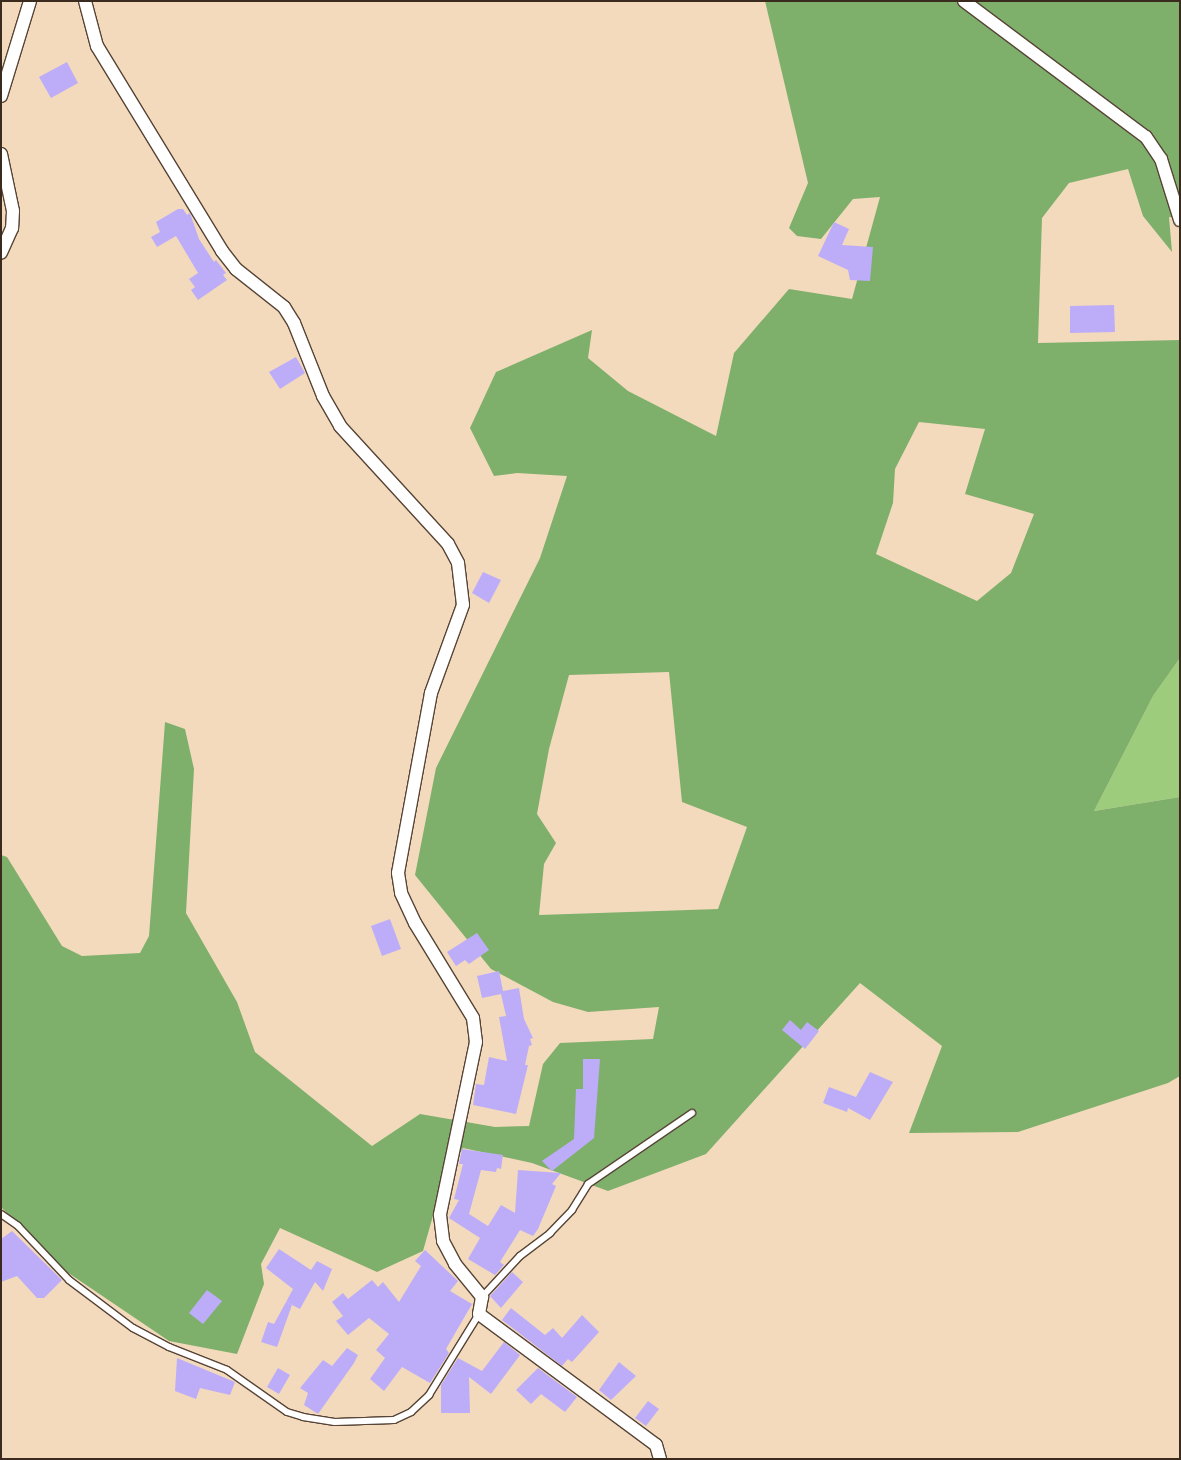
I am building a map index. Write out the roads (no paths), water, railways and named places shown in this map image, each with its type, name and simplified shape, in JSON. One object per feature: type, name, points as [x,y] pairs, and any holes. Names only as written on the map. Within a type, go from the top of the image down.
[{"type":"street","points":[[1,96],[30,1]]},
{"type":"street","points":[[85,1],[97,46],[222,251],[236,269],[284,307],[294,323],[323,396],[340,426],[448,544],[458,562],[463,605],[432,693],[398,873],[401,893],[415,923],[473,1018],[476,1042],[472,1069],[448,1165],[440,1215],[443,1241],[455,1264],[482,1297],[479,1314],[656,1445],[660,1459]]},
{"type":"street","points":[[964,1],[1146,137],[1163,164],[1180,220]]},
{"type":"street","points":[[1,154],[13,211],[12,228],[1,253]]},
{"type":"lane","points":[[482,1297],[520,1256],[566,1216],[588,1184],[692,1114]]},
{"type":"lane","points":[[1,1214],[18,1226],[70,1280],[133,1328],[169,1347],[227,1370],[287,1412],[303,1416],[335,1422],[394,1420],[411,1412],[429,1395],[479,1314]]}]
